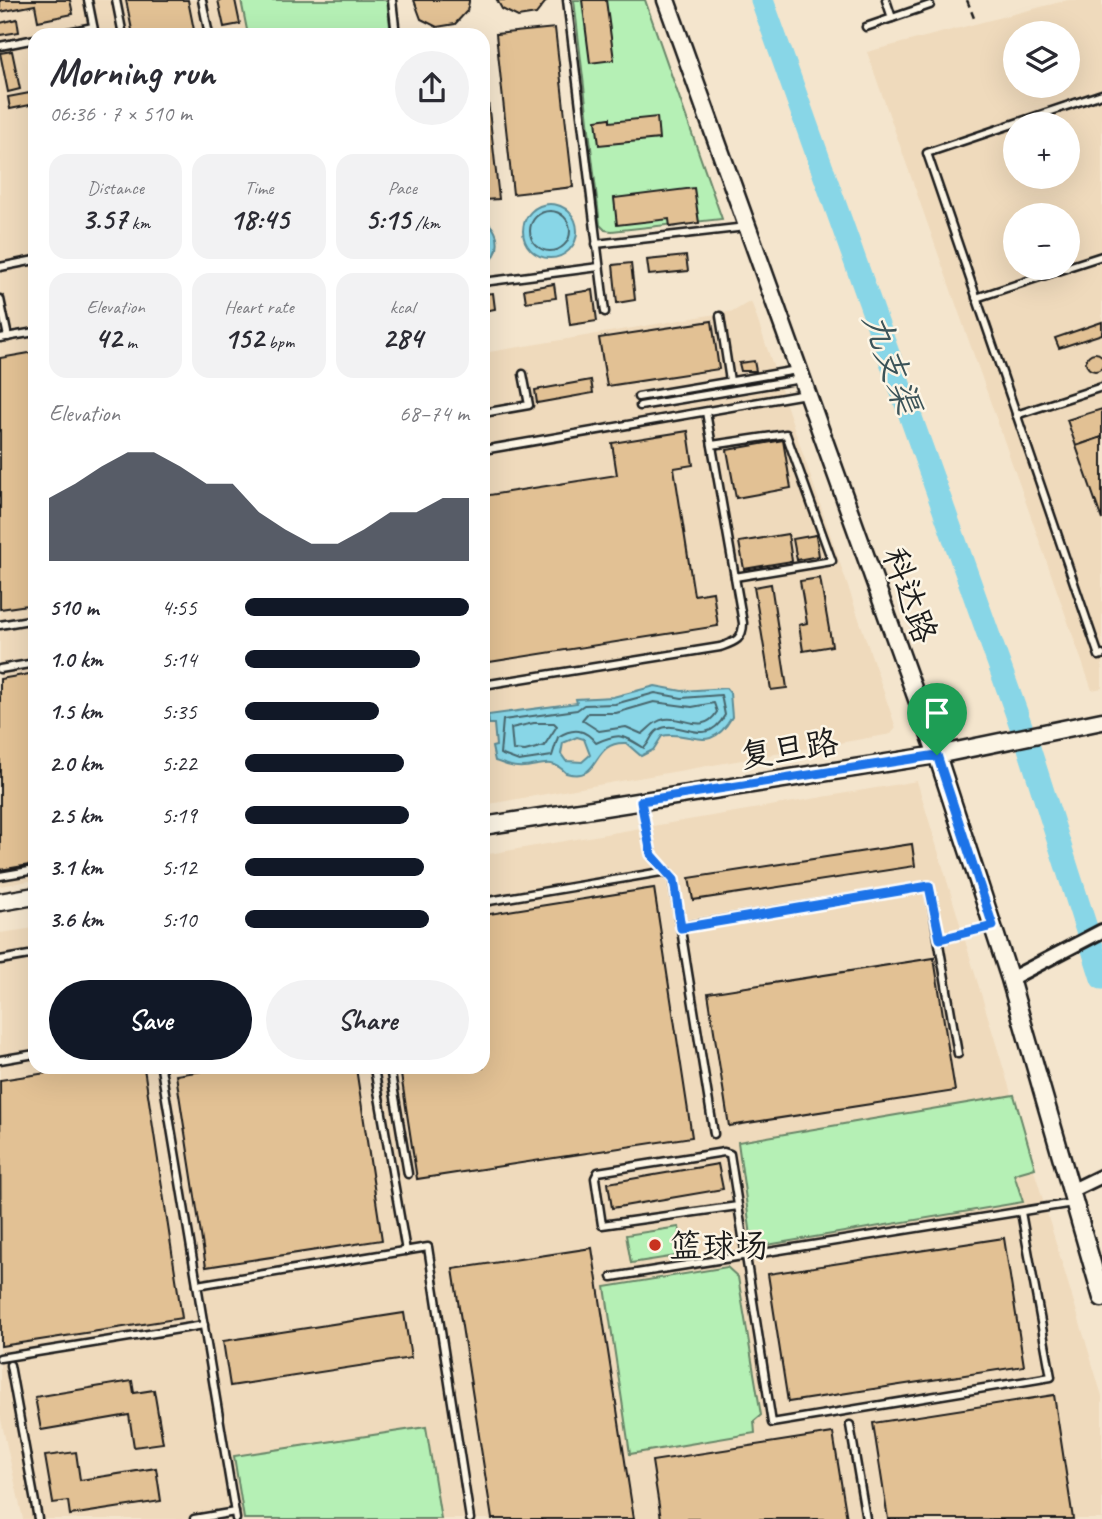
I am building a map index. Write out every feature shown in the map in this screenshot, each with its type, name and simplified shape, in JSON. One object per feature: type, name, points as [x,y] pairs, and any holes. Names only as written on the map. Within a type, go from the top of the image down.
[{"type":"street","name":"科达路","points":[[666,0],[937,755],[1010,979],[1102,1298]]},
{"type":"street","name":"复旦路","points":[[490,825],[937,755],[1102,721]]},
{"type":"street","points":[[0,902],[28,898]]},
{"type":"street","points":[[1010,979],[1102,931]]},
{"type":"street","points":[[1073,1197],[1102,1176]]},
{"type":"lane","points":[[88,0],[93,28]]},
{"type":"lane","points":[[116,0],[121,28]]},
{"type":"lane","points":[[202,0],[208,28]]},
{"type":"lane","points":[[392,0],[395,28]]},
{"type":"lane","points":[[567,0],[605,313]]},
{"type":"lane","points":[[886,0],[892,18]]},
{"type":"lane","points":[[866,27],[930,5]]},
{"type":"lane","points":[[0,46],[28,40]]},
{"type":"lane","points":[[1102,94],[927,153],[1099,656],[1102,655]]},
{"type":"lane","points":[[596,244],[746,228]]},
{"type":"lane","points":[[1080,264],[1102,256]]},
{"type":"lane","points":[[0,267],[28,261]]},
{"type":"lane","points":[[490,281],[599,267]]},
{"type":"lane","points":[[976,298],[1031,280]]},
{"type":"lane","points":[[0,299],[4,337],[28,333]]},
{"type":"lane","points":[[720,316],[730,381]]},
{"type":"lane","points":[[490,412],[529,405],[523,374]]},
{"type":"lane","points":[[638,397],[730,381],[801,381]]},
{"type":"lane","points":[[640,406],[801,381]]},
{"type":"lane","points":[[490,449],[706,412],[801,381]]},
{"type":"lane","points":[[1016,415],[1102,387]]},
{"type":"lane","points":[[490,684],[737,642],[743,633],[743,623],[706,412]]},
{"type":"lane","points":[[712,445],[786,434],[832,561],[735,577]]},
{"type":"lane","points":[[0,625],[28,620]]},
{"type":"lane","points":[[0,669],[28,664]]},
{"type":"lane","points":[[641,801],[651,854],[674,880],[714,1134]]},
{"type":"lane","points":[[0,876],[28,871]]},
{"type":"lane","points":[[490,901],[667,871]]},
{"type":"lane","points":[[681,928],[929,886],[958,1054]]},
{"type":"lane","points":[[940,939],[993,926]]},
{"type":"lane","points":[[0,960],[28,955]]},
{"type":"lane","points":[[0,1059],[28,1055]]},
{"type":"lane","points":[[162,1074],[235,1516],[194,1519]]},
{"type":"lane","points":[[375,1074],[406,1251]]},
{"type":"lane","points":[[391,1074],[408,1174]]},
{"type":"lane","points":[[738,1206],[602,1225],[595,1178],[598,1172],[724,1152],[730,1154],[772,1423],[1051,1377],[1021,1212]]},
{"type":"lane","points":[[612,1277],[1021,1212],[1073,1197]]},
{"type":"lane","points":[[197,1285],[428,1247],[470,1519]]},
{"type":"lane","points":[[0,1357],[204,1325]]},
{"type":"lane","points":[[10,1365],[38,1519]]},
{"type":"lane","points":[[850,1426],[866,1519]]},
{"type":"path","points":[[967,0],[974,18]]},
{"type":"shaded area","points":[[0,0],[241,0],[247,28],[28,28],[28,881],[0,886]]},
{"type":"shaded area","points":[[1068,0],[1102,0],[1102,688],[1092,690],[867,52]]},
{"type":"shaded area","points":[[751,301],[896,728],[891,734],[490,804],[490,352],[734,311]]},
{"type":"shaded area","points":[[917,781],[1102,1396],[1102,1519],[23,1519],[0,1415],[0,933],[28,929],[28,1074],[490,1074],[490,854]]},
{"type":"green space","points":[[241,0],[387,0],[390,28],[247,28]]},
{"type":"green space","points":[[574,0],[645,0],[722,219],[612,231],[605,230],[600,225]]},
{"type":"green space","points":[[1014,1095],[1035,1168],[1014,1174],[1023,1202],[767,1245],[751,1236],[738,1142]]},
{"type":"green space","name":"篮球场","points":[[679,1227],[683,1255],[631,1263],[626,1235]]},
{"type":"green space","points":[[727,1267],[738,1277],[761,1415],[754,1421],[755,1433],[630,1454],[605,1287]]},
{"type":"green space","points":[[426,1427],[441,1519],[244,1519],[234,1456]]},
{"type":"water","points":[[550,204],[569,212],[577,231],[569,250],[550,258],[531,250],[523,231],[531,212]]},
{"type":"water","points":[[490,225],[498,243],[490,262]]},
{"type":"water","points":[[655,686],[682,691],[726,688],[730,693],[732,717],[715,736],[699,739],[662,736],[653,750],[641,756],[626,743],[614,744],[606,748],[586,772],[578,774],[566,773],[549,764],[517,767],[495,761],[492,747],[496,746],[494,724],[490,724],[490,715],[577,703],[576,699],[613,697]],"holes":[[[577,737],[584,739],[590,755],[582,762],[566,761],[561,754],[563,743]]]},
{"type":"building","points":[[0,0],[70,0],[73,14],[38,21],[35,5],[0,12]]},
{"type":"building","points":[[126,0],[188,0],[194,28],[132,28]]},
{"type":"building","points":[[218,0],[235,0],[240,24],[224,27]]},
{"type":"building","points":[[414,0],[469,2],[467,11],[455,24],[437,27],[421,19]]},
{"type":"building","points":[[497,0],[547,0],[536,14],[518,17],[502,9]]},
{"type":"building","points":[[582,0],[606,0],[614,60],[590,63]]},
{"type":"building","points":[[17,19],[19,32],[0,35],[0,23]]},
{"type":"building","points":[[555,28],[573,187],[513,194],[496,34]]},
{"type":"building","points":[[12,51],[20,89],[8,92],[0,53]]},
{"type":"building","points":[[28,93],[28,105],[10,109],[8,97]]},
{"type":"building","points":[[657,117],[659,139],[599,145],[596,120],[610,118],[610,122]]},
{"type":"building","points":[[490,119],[499,199],[490,200]]},
{"type":"building","points":[[694,188],[699,223],[670,227],[669,219],[617,225],[614,198]]},
{"type":"building","points":[[686,256],[688,271],[649,275],[647,260]]},
{"type":"building","points":[[631,263],[635,300],[617,303],[613,265]]},
{"type":"building","points":[[554,284],[556,298],[526,302],[524,289]]},
{"type":"building","points":[[593,290],[597,321],[570,325],[566,294]]},
{"type":"building","points":[[490,293],[493,293],[495,309],[490,310]]},
{"type":"building","points":[[712,321],[719,369],[607,386],[599,338]]},
{"type":"building","points":[[1102,322],[1102,334],[1059,348],[1055,338]]},
{"type":"building","points":[[28,353],[28,605],[0,609],[0,358]]},
{"type":"building","points":[[1095,353],[1101,356],[1101,368],[1095,371],[1089,368],[1086,362],[1089,356]]},
{"type":"building","points":[[754,361],[756,371],[741,371],[739,363]]},
{"type":"building","points":[[591,380],[593,393],[537,403],[535,390]]},
{"type":"building","points":[[1102,409],[1102,437],[1076,446],[1067,420]]},
{"type":"building","points":[[688,431],[693,465],[674,468],[694,595],[713,592],[718,626],[490,662],[490,495],[617,475],[612,443]]},
{"type":"building","points":[[1102,437],[1102,520],[1076,446]]},
{"type":"building","points":[[783,440],[791,488],[736,498],[727,450]]},
{"type":"building","points":[[788,534],[792,561],[744,569],[739,542]]},
{"type":"building","points":[[816,535],[819,556],[797,560],[793,539]]},
{"type":"building","points":[[820,578],[832,646],[803,651],[799,625],[807,623],[800,581]]},
{"type":"building","points":[[771,584],[787,688],[771,690],[754,587]]},
{"type":"building","points":[[28,674],[28,865],[0,870],[0,679]]},
{"type":"building","points":[[912,844],[915,866],[693,900],[689,878]]},
{"type":"building","points":[[654,888],[692,1137],[417,1179],[401,1074],[490,1074],[490,914]]},
{"type":"building","points":[[934,958],[955,1091],[729,1126],[708,993]]},
{"type":"building","points":[[40,1074],[145,1074],[182,1318],[1,1346],[0,1080]]},
{"type":"building","points":[[357,1074],[382,1240],[206,1267],[176,1075]]},
{"type":"building","points":[[718,1164],[723,1189],[612,1208],[608,1183]]},
{"type":"building","points":[[1004,1238],[1024,1366],[788,1402],[768,1274]]},
{"type":"building","points":[[592,1248],[634,1519],[492,1519],[453,1269]]},
{"type":"building","points":[[404,1313],[411,1358],[230,1386],[223,1341]]},
{"type":"building","points":[[132,1381],[134,1393],[154,1390],[163,1443],[134,1447],[129,1415],[41,1430],[35,1397]]},
{"type":"building","points":[[1054,1395],[1073,1519],[888,1519],[873,1423]]},
{"type":"building","points":[[833,1433],[847,1519],[661,1519],[652,1461]]},
{"type":"building","points":[[76,1452],[80,1480],[156,1468],[161,1501],[70,1515],[68,1501],[53,1503],[45,1456]]},
{"type":"waterway","name":"九支渠","points":[[762,0],[1021,726]]},
{"type":"waterway","name":"九支渠","points":[[1029,748],[1102,978]]},
{"type":"waterway","points":[[1094,953],[1102,949]]},
{"type":"place","name":"篮球场","points":[[655,1245]]},
{"type":"route","points":[[937,755],[993,926],[940,939],[929,886],[681,928],[674,880],[651,854],[641,801],[937,755]]}]
